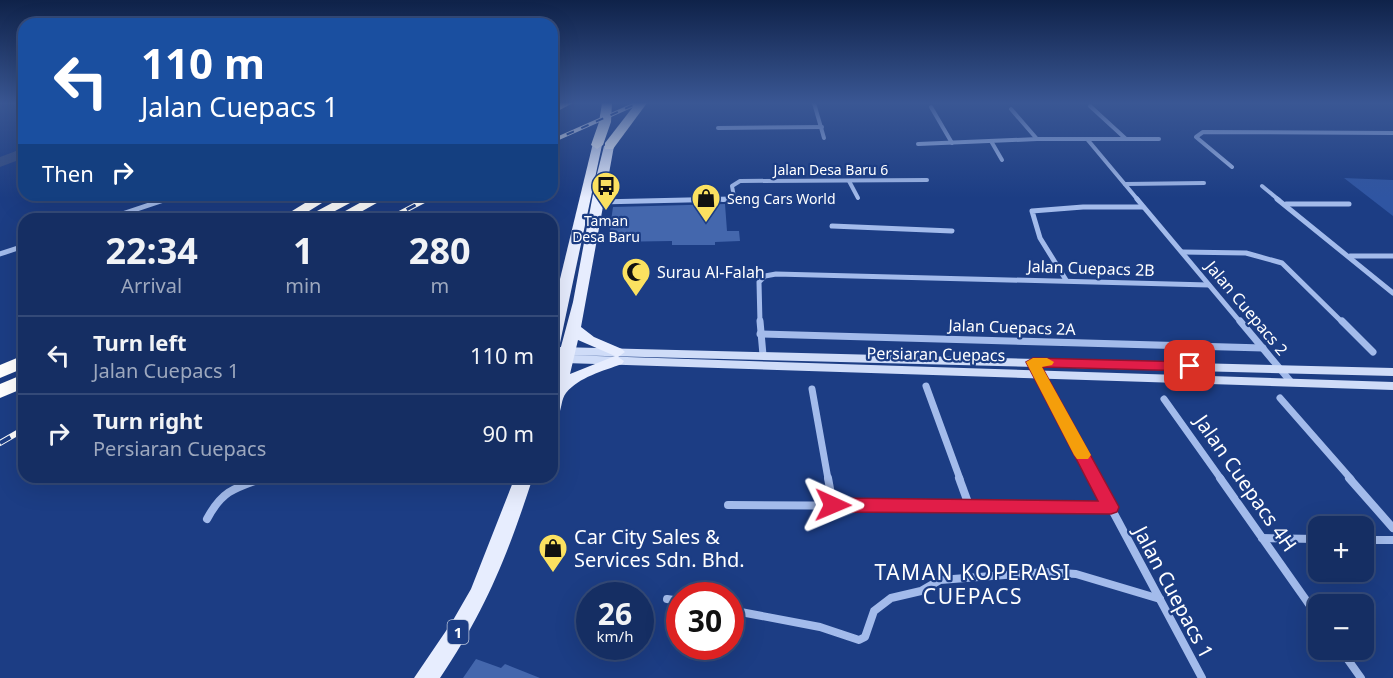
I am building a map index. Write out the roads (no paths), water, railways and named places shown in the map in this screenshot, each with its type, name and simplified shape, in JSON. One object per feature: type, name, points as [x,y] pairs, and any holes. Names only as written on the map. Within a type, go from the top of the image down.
[{"type":"highway","points":[[603,145],[604,135]]},
{"type":"highway","points":[[603,145],[612,135]]},
{"type":"highway","points":[[296,213],[318,201]]},
{"type":"highway","points":[[321,213],[346,201]]},
{"type":"highway","points":[[349,213],[372,201]]},
{"type":"highway","points":[[0,372],[18,363]]},
{"type":"highway","points":[[0,392],[18,383]]},
{"type":"main road","points":[[559,353],[573,328],[580,302],[603,145]]},
{"type":"main road","points":[[558,320],[603,145]]},
{"type":"main road","points":[[573,328],[580,335],[616,356]]},
{"type":"main road","points":[[558,391],[578,375],[616,356]]},
{"type":"main road","name":"1","points":[[426,678],[460,630],[484,584],[499,550],[522,483]]},
{"type":"street","points":[[947,135],[952,143]]},
{"type":"street","points":[[1033,135],[1037,139]]},
{"type":"street","points":[[1121,135],[1126,139]]},
{"type":"street","points":[[1198,135],[1196,137],[1199,141],[1232,167]]},
{"type":"street","points":[[918,144],[1037,139],[1159,139]]},
{"type":"street","name":"Jalan Cuepacs 2","points":[[1087,139],[1291,382]]},
{"type":"street","points":[[991,141],[1002,160]]},
{"type":"street","name":"Jalan Desa Baru 6","points":[[596,202],[729,200],[734,197],[732,186],[734,183],[927,180]]},
{"type":"street","points":[[849,181],[858,198]]},
{"type":"street","points":[[1125,184],[1204,183]]},
{"type":"street","points":[[1262,186],[1393,293]]},
{"type":"street","points":[[125,213],[160,201]]},
{"type":"street","points":[[1285,204],[1349,204]]},
{"type":"street","points":[[1066,280],[1048,252],[1032,218],[1032,211],[1083,207],[1143,207]]},
{"type":"street","points":[[832,226],[952,231]]},
{"type":"street","points":[[0,254],[18,248]]},
{"type":"street","points":[[1182,252],[1269,256],[1282,263],[1373,352]]},
{"type":"street","points":[[1350,256],[1393,256]]},
{"type":"street","name":"Jalan Cuepacs 2B","points":[[760,334],[759,282],[765,276],[776,274],[1209,285]]},
{"type":"street","points":[[760,334],[763,355]]},
{"type":"street","name":"Jalan Cuepacs 2A","points":[[760,334],[1263,348]]},
{"type":"street","name":"Persiaran Cuepacs","points":[[559,353],[1036,368],[1393,372]]},
{"type":"street","name":"Persiaran Cuepacs","points":[[616,356],[763,355],[1393,386]]},
{"type":"street","name":"Jalan Cuepacs 1","points":[[1036,368],[1202,678]]},
{"type":"street","points":[[926,386],[970,508]]},
{"type":"street","points":[[812,389],[833,505]]},
{"type":"street","points":[[1280,398],[1393,528]]},
{"type":"street","name":"Jalan Cuepacs 4H","points":[[1164,399],[1308,602]]},
{"type":"street","points":[[207,519],[216,499],[226,491],[248,483]]},
{"type":"street","points":[[728,505],[1111,507]]},
{"type":"street","points":[[1262,538],[1308,539]]},
{"type":"street","points":[[1374,540],[1393,540]]},
{"type":"street","points":[[744,612],[820,627],[859,640],[865,637],[874,611],[891,598],[921,591],[940,580],[1046,572],[1076,574],[1160,599]]},
{"type":"street","points":[[1348,660],[1361,678]]},
{"type":"waterway","points":[[0,162],[18,155]]},
{"type":"railway","points":[[558,138],[566,135]]},
{"type":"railway","points":[[400,213],[423,201]]},
{"type":"railway","points":[[0,443],[18,432]]},
{"type":"place","name":"Taman Desa Baru","points":[[606,212]]},
{"type":"place","name":"Seng Cars World","points":[[706,224]]},
{"type":"place","name":"Surau Al-Falah","points":[[636,298]]},
{"type":"place","name":"Car City Sales & Services Sdn. Bhd.","points":[[553,574]]},
{"type":"district","name":"TAMAN KOPERASI CUEPACS","points":[[973,584]]}]
